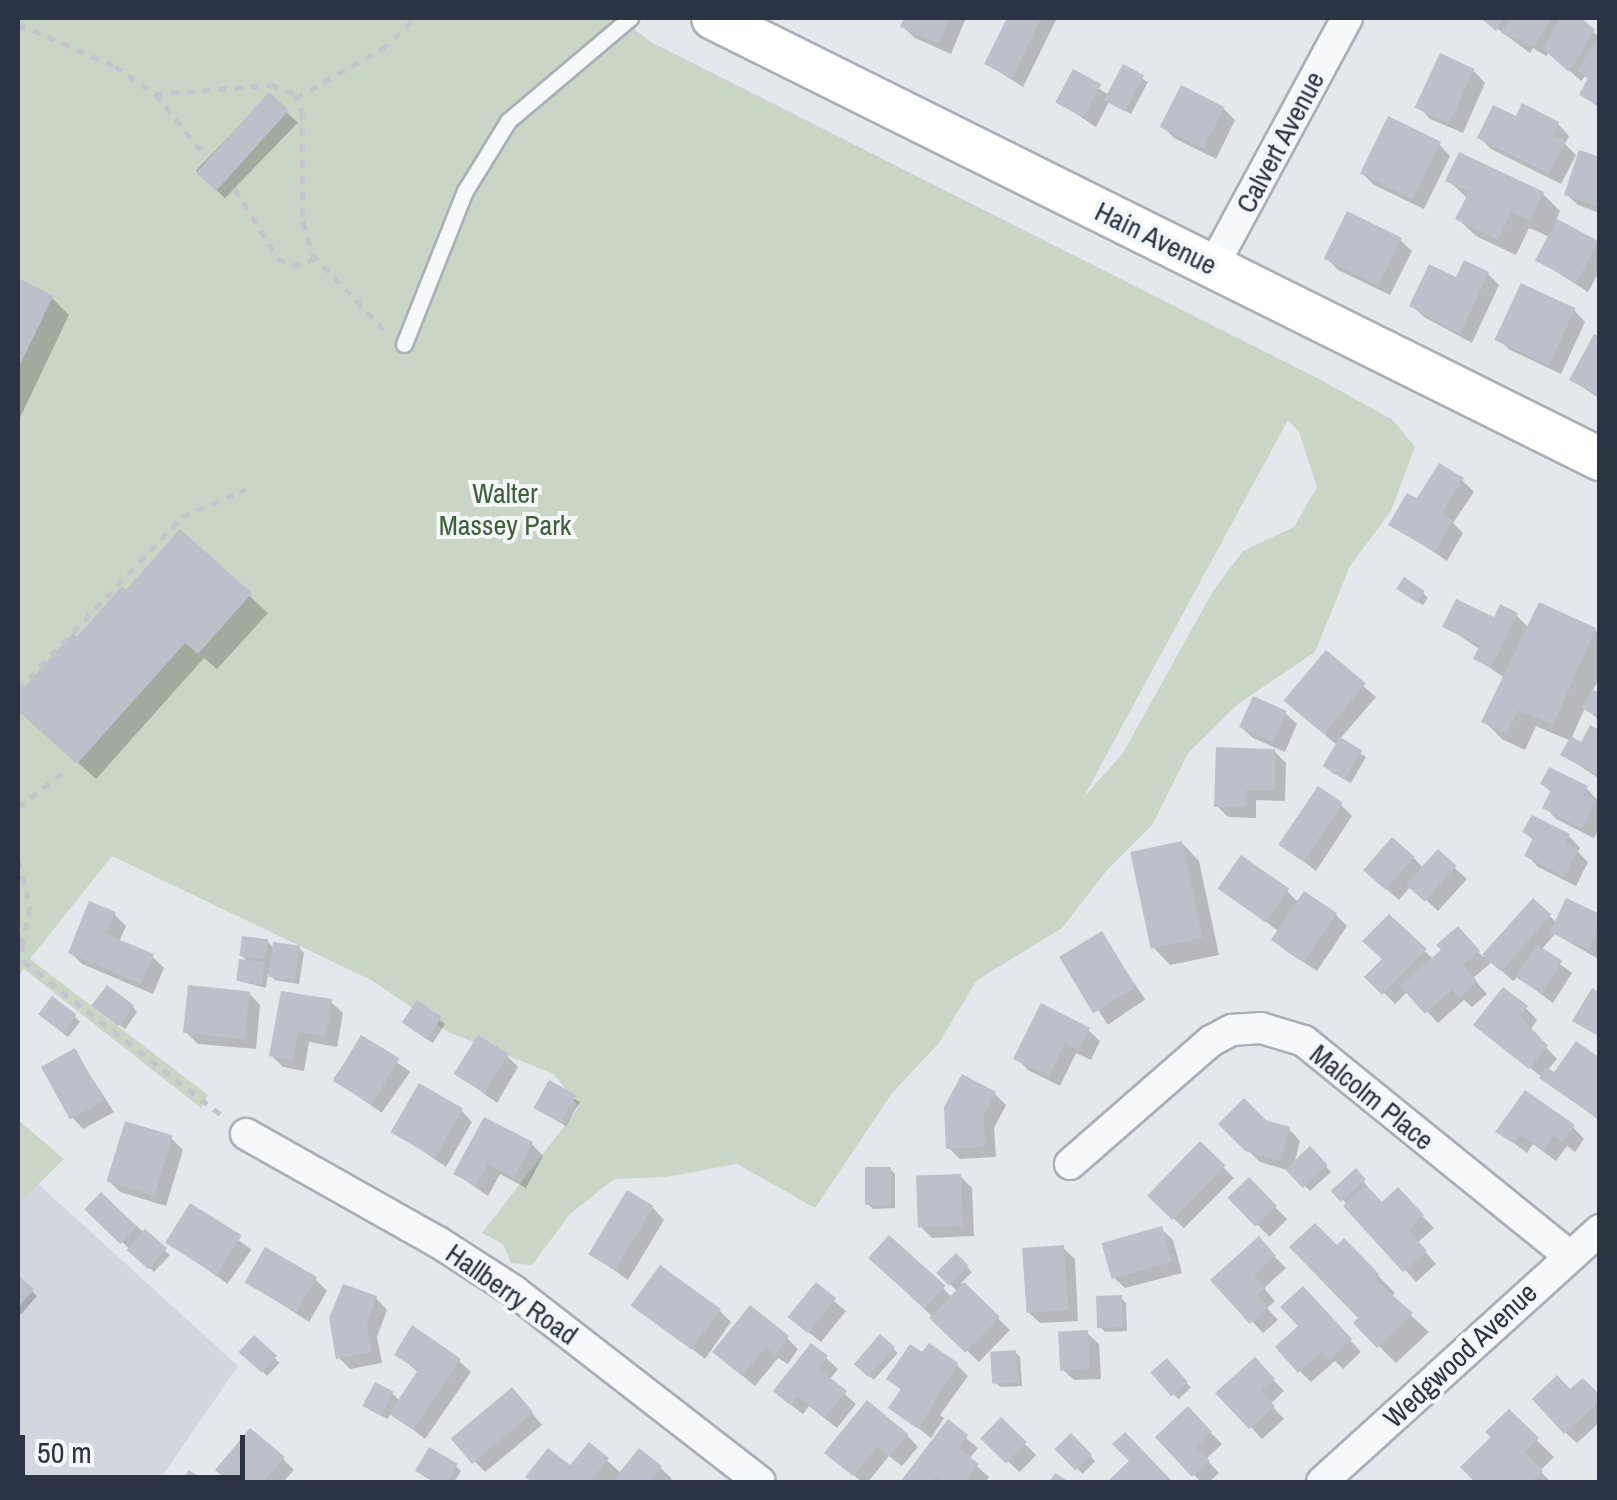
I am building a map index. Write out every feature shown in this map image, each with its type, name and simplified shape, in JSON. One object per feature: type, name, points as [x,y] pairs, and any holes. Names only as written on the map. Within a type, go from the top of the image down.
[{"type":"street","name":"Hain Avenue","points":[[713,18],[1600,459]]},
{"type":"street","name":"Calvert Avenue","points":[[1213,266],[1347,18]]},
{"type":"street","name":"Malcolm Place","points":[[1070,1164],[1211,1042],[1232,1030],[1260,1028],[1304,1042],[1568,1255]]},
{"type":"street","name":"Hallberry Road","points":[[246,1134],[438,1242],[514,1291],[760,1482]]},
{"type":"street","name":"Wedgwood Avenue","points":[[1322,1482],[1600,1230]]},
{"type":"lane","points":[[404,344],[465,191],[508,121],[630,18]]},
{"type":"path","points":[[296,98],[382,49],[415,18]]},
{"type":"path","points":[[18,24],[98,55],[155,94],[203,153]]},
{"type":"path","points":[[155,94],[271,85],[296,98],[302,111],[302,222],[316,258],[386,332]]},
{"type":"path","points":[[235,189],[278,259],[292,266],[316,258]]},
{"type":"path","points":[[18,690],[182,518],[246,490]]},
{"type":"path","points":[[18,808],[67,769]]},
{"type":"path","points":[[18,860],[30,907],[20,946],[24,962],[246,1134]]},
{"type":"shaded area","points":[[36,1182],[238,1366],[158,1482],[18,1482],[18,1204]]},
{"type":"green space","name":"Walter Massey Park","points":[[18,18],[620,18],[651,42],[1319,379],[1393,420],[1415,447],[1391,511],[1350,566],[1315,652],[1238,704],[1188,753],[1152,825],[1107,870],[1062,928],[976,981],[939,1043],[892,1093],[815,1208],[737,1164],[666,1177],[614,1179],[570,1214],[532,1265],[511,1263],[503,1244],[482,1233],[579,1107],[554,1074],[448,1032],[373,981],[112,856],[30,959],[208,1095],[201,1108],[24,969],[18,976]],"holes":[[[1288,420],[1299,432],[1317,487],[1294,527],[1243,551],[1213,591],[1123,753],[1083,798]]]},
{"type":"green space","points":[[18,1120],[64,1159],[18,1204]]},
{"type":"building","points":[[904,18],[950,18],[939,44],[900,27]]},
{"type":"building","points":[[1007,18],[1041,18],[1012,78],[984,64]]},
{"type":"building","points":[[1481,18],[1504,18],[1496,31]]},
{"type":"building","points":[[1511,18],[1553,18],[1534,46],[1501,33]]},
{"type":"building","points":[[1561,18],[1581,18],[1595,30],[1569,72],[1542,48]]},
{"type":"building","points":[[1600,33],[1600,97],[1595,104],[1579,95],[1588,78],[1577,71]]},
{"type":"building","points":[[1440,53],[1474,69],[1449,123],[1415,107]]},
{"type":"building","points":[[1123,64],[1144,75],[1125,111],[1104,100]]},
{"type":"building","points":[[1073,69],[1101,84],[1083,118],[1055,103]]},
{"type":"building","points":[[1181,85],[1225,107],[1203,149],[1160,127]]},
{"type":"building","points":[[269,92],[289,110],[216,191],[196,173]]},
{"type":"building","points":[[1522,103],[1559,122],[1553,135],[1566,141],[1549,174],[1477,138],[1493,105],[1516,116]]},
{"type":"building","points":[[1388,116],[1441,142],[1413,199],[1360,174]]},
{"type":"building","points":[[1579,150],[1600,157],[1600,207],[1564,195]]},
{"type":"building","points":[[1459,152],[1544,192],[1530,221],[1511,212],[1498,240],[1455,219],[1469,192],[1445,181]]},
{"type":"building","points":[[1347,211],[1402,238],[1379,285],[1324,259]]},
{"type":"building","points":[[1557,219],[1598,241],[1576,283],[1535,260]]},
{"type":"building","points":[[1464,260],[1489,272],[1460,334],[1409,306],[1429,264],[1456,277]]},
{"type":"building","points":[[18,278],[53,296],[18,369]]},
{"type":"building","points":[[1521,283],[1575,308],[1549,365],[1494,340]]},
{"type":"building","points":[[1594,334],[1600,337],[1600,396],[1569,380]]},
{"type":"building","points":[[1439,463],[1464,478],[1442,513],[1453,520],[1435,552],[1388,525],[1407,493],[1417,498]]},
{"type":"building","points":[[180,529],[252,593],[198,654],[185,643],[77,764],[18,711],[18,694],[73,633],[77,637],[122,586],[126,590]]},
{"type":"building","points":[[1404,577],[1425,591],[1417,603],[1396,589]]},
{"type":"building","points":[[1456,599],[1494,617],[1500,604],[1518,613],[1491,668],[1473,659],[1480,645],[1442,627]]},
{"type":"building","points":[[1539,602],[1596,628],[1553,725],[1518,710],[1507,734],[1481,722]]},
{"type":"building","points":[[1326,650],[1366,683],[1323,734],[1284,701]]},
{"type":"building","points":[[1591,689],[1600,693],[1600,718],[1581,708]]},
{"type":"building","points":[[1253,696],[1287,711],[1273,742],[1239,727]]},
{"type":"building","points":[[1590,725],[1600,730],[1600,776],[1560,755],[1571,736],[1581,742]]},
{"type":"building","points":[[1340,737],[1362,750],[1345,780],[1322,766]]},
{"type":"building","points":[[1216,747],[1275,749],[1275,790],[1246,790],[1245,807],[1214,807]]},
{"type":"building","points":[[1549,767],[1588,786],[1583,795],[1596,801],[1582,829],[1542,808],[1551,790],[1540,784]]},
{"type":"building","points":[[1318,786],[1343,803],[1303,862],[1278,845]]},
{"type":"building","points":[[1532,815],[1570,834],[1566,843],[1578,849],[1564,876],[1524,856],[1533,838],[1522,832]]},
{"type":"building","points":[[1392,837],[1415,857],[1386,890],[1363,870]]},
{"type":"building","points":[[1182,841],[1203,938],[1151,949],[1130,852]]},
{"type":"building","points":[[1438,849],[1457,866],[1424,901],[1406,885]]},
{"type":"building","points":[[1241,855],[1289,889],[1266,922],[1217,889]]},
{"type":"building","points":[[1304,891],[1337,913],[1304,962],[1271,940]]},
{"type":"building","points":[[1533,898],[1552,915],[1501,971],[1482,954]]},
{"type":"building","points":[[1566,898],[1600,914],[1600,927],[1588,950],[1550,932]]},
{"type":"building","points":[[89,901],[116,912],[106,934],[154,954],[141,984],[68,953]]},
{"type":"building","points":[[1389,914],[1427,949],[1382,995],[1364,977],[1382,959],[1362,941]]},
{"type":"building","points":[[1458,926],[1480,951],[1463,965],[1477,981],[1459,998],[1452,990],[1425,1014],[1400,986],[1441,950],[1436,945]]},
{"type":"building","points":[[1102,931],[1136,988],[1093,1013],[1059,957]]},
{"type":"building","points":[[242,936],[268,939],[265,959],[240,956]]},
{"type":"building","points":[[273,942],[300,946],[295,980],[268,977]]},
{"type":"building","points":[[1536,944],[1562,960],[1542,994],[1515,977]]},
{"type":"building","points":[[239,959],[265,962],[262,984],[236,981]]},
{"type":"building","points":[[107,985],[134,1005],[119,1026],[91,1006]]},
{"type":"building","points":[[188,985],[250,991],[245,1039],[183,1033]]},
{"type":"building","points":[[1503,987],[1528,1006],[1520,1016],[1548,1046],[1529,1069],[1473,1025]]},
{"type":"building","points":[[1592,988],[1600,993],[1600,1037],[1572,1021]]},
{"type":"building","points":[[281,991],[332,999],[326,1037],[298,1032],[293,1061],[269,1056]]},
{"type":"building","points":[[52,996],[77,1015],[63,1033],[38,1014]]},
{"type":"building","points":[[417,1000],[442,1017],[427,1039],[402,1022]]},
{"type":"building","points":[[1041,1003],[1090,1028],[1079,1050],[1065,1043],[1049,1076],[1013,1059]]},
{"type":"building","points":[[361,1035],[400,1058],[372,1104],[333,1081]]},
{"type":"building","points":[[478,1035],[509,1054],[484,1093],[454,1074]]},
{"type":"building","points":[[1576,1041],[1600,1058],[1598,1119],[1539,1078],[1546,1067],[1554,1072]]},
{"type":"building","points":[[75,1048],[104,1100],[70,1119],[41,1067]]},
{"type":"building","points":[[962,1074],[996,1092],[984,1115],[985,1147],[946,1149],[944,1107]]},
{"type":"building","points":[[549,1080],[576,1095],[561,1123],[533,1108]]},
{"type":"building","points":[[419,1083],[463,1108],[435,1158],[390,1132]]},
{"type":"building","points":[[1525,1090],[1575,1125],[1562,1142],[1554,1136],[1544,1151],[1520,1134],[1515,1144],[1495,1132]]},
{"type":"building","points":[[1244,1098],[1266,1120],[1290,1127],[1281,1161],[1245,1151],[1218,1124]]},
{"type":"building","points":[[484,1117],[533,1142],[514,1178],[488,1164],[476,1186],[453,1174]]},
{"type":"building","points":[[125,1121],[173,1136],[154,1196],[107,1181]]},
{"type":"building","points":[[1200,1141],[1225,1165],[1172,1220],[1147,1196]]},
{"type":"building","points":[[1310,1146],[1328,1165],[1303,1188],[1285,1169]]},
{"type":"building","points":[[865,1167],[891,1167],[891,1205],[865,1205]]},
{"type":"building","points":[[1356,1168],[1366,1179],[1341,1202],[1331,1191]]},
{"type":"building","points":[[961,1174],[963,1226],[918,1228],[916,1176]]},
{"type":"building","points":[[1249,1177],[1277,1206],[1255,1227],[1227,1198]]},
{"type":"building","points":[[1366,1185],[1382,1202],[1398,1187],[1424,1215],[1408,1230],[1427,1251],[1403,1272],[1343,1206]]},
{"type":"building","points":[[627,1190],[654,1206],[615,1270],[588,1254]]},
{"type":"building","points":[[101,1192],[137,1227],[120,1244],[84,1209]]},
{"type":"building","points":[[190,1203],[242,1235],[217,1275],[165,1243]]},
{"type":"building","points":[[1315,1223],[1337,1245],[1344,1238],[1379,1274],[1374,1279],[1413,1313],[1377,1348],[1353,1323],[1358,1318],[1289,1247]]},
{"type":"building","points":[[1162,1226],[1172,1262],[1112,1279],[1101,1243]]},
{"type":"building","points":[[145,1229],[167,1248],[149,1269],[127,1250]]},
{"type":"building","points":[[889,1235],[945,1286],[925,1309],[868,1258]]},
{"type":"building","points":[[1259,1236],[1276,1256],[1254,1275],[1266,1288],[1257,1295],[1268,1307],[1250,1324],[1210,1280]]},
{"type":"building","points":[[1064,1245],[1069,1310],[1027,1313],[1022,1248]]},
{"type":"building","points":[[265,1247],[317,1277],[296,1313],[244,1283]]},
{"type":"building","points":[[956,1253],[969,1266],[949,1286],[936,1273]]},
{"type":"building","points":[[660,1265],[721,1309],[691,1350],[631,1305]]},
{"type":"building","points":[[18,1278],[34,1289],[18,1308]]},
{"type":"building","points":[[816,1282],[836,1298],[808,1333],[788,1317]]},
{"type":"building","points":[[964,1282],[1000,1317],[965,1353],[929,1318]]},
{"type":"building","points":[[343,1284],[377,1296],[367,1324],[372,1352],[336,1359],[329,1318]]},
{"type":"building","points":[[1303,1286],[1352,1339],[1330,1360],[1322,1352],[1298,1373],[1275,1347],[1298,1326],[1280,1307]]},
{"type":"building","points":[[1122,1295],[1123,1327],[1097,1328],[1096,1296]]},
{"type":"building","points":[[750,1305],[789,1336],[776,1355],[766,1348],[742,1376],[712,1352]]},
{"type":"building","points":[[412,1325],[461,1359],[413,1430],[389,1414],[418,1370],[394,1355]]},
{"type":"building","points":[[1088,1330],[1090,1369],[1060,1371],[1058,1332]]},
{"type":"building","points":[[880,1334],[895,1347],[869,1377],[854,1364]]},
{"type":"building","points":[[254,1335],[277,1356],[262,1373],[239,1352]]},
{"type":"building","points":[[811,1343],[828,1356],[818,1368],[847,1391],[824,1418],[797,1396],[790,1405],[773,1391]]},
{"type":"building","points":[[929,1343],[958,1363],[918,1429],[888,1408],[901,1389],[886,1379],[910,1344],[922,1352]]},
{"type":"building","points":[[1016,1350],[1018,1382],[992,1384],[990,1352]]},
{"type":"building","points":[[1255,1357],[1275,1379],[1261,1391],[1275,1406],[1249,1429],[1215,1393]]},
{"type":"building","points":[[1167,1358],[1188,1382],[1171,1397],[1150,1372]]},
{"type":"building","points":[[1557,1375],[1570,1389],[1583,1378],[1600,1395],[1600,1401],[1564,1434],[1532,1399]]},
{"type":"building","points":[[375,1382],[394,1392],[381,1416],[362,1406]]},
{"type":"building","points":[[512,1387],[533,1412],[472,1464],[451,1438]]},
{"type":"building","points":[[867,1400],[908,1434],[889,1457],[877,1447],[853,1476],[824,1453]]},
{"type":"building","points":[[1188,1406],[1212,1432],[1196,1447],[1210,1461],[1192,1477],[1155,1437]]},
{"type":"building","points":[[1509,1409],[1539,1438],[1525,1452],[1543,1471],[1531,1482],[1475,1482],[1460,1467],[1491,1437],[1485,1432]]},
{"type":"building","points":[[1001,1417],[1027,1442],[1006,1464],[980,1439]]},
{"type":"building","points":[[948,1419],[968,1435],[958,1448],[979,1464],[965,1482],[943,1482],[936,1477],[932,1482],[900,1482]]},
{"type":"building","points":[[250,1428],[285,1457],[262,1482],[230,1482],[215,1470]]},
{"type":"building","points":[[1125,1432],[1173,1482],[1109,1480],[1129,1461],[1112,1444]]},
{"type":"building","points":[[1071,1433],[1092,1455],[1075,1471],[1054,1449]]},
{"type":"building","points":[[589,1442],[609,1458],[589,1482],[533,1482],[525,1477],[548,1448],[570,1465]]},
{"type":"building","points":[[429,1447],[458,1464],[447,1482],[434,1482],[415,1471]]},
{"type":"building","points":[[639,1448],[662,1466],[649,1482],[612,1482]]},
{"type":"building","points":[[189,1470],[207,1482],[180,1482]]},
{"type":"building","points":[[1055,1473],[1069,1482],[1049,1482]]}]
